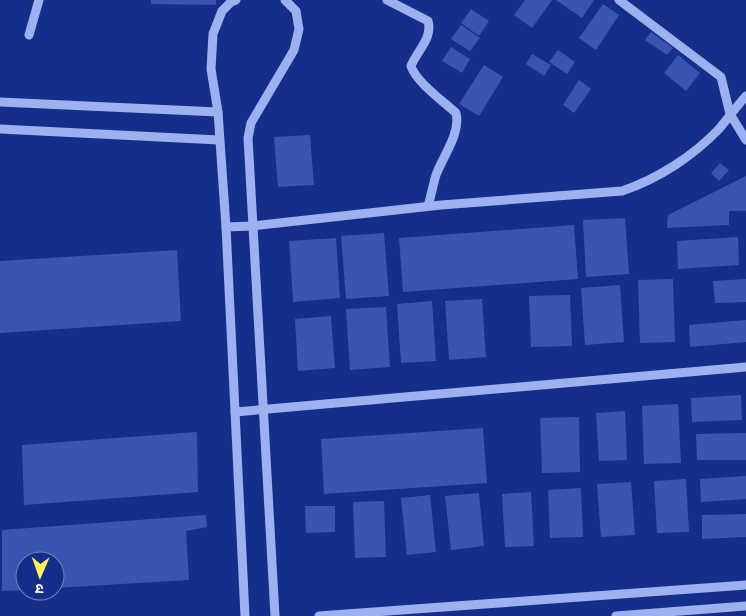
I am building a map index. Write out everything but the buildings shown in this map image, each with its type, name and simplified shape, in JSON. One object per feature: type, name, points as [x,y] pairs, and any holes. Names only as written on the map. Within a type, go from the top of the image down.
[{"type":"street","points":[[29,35],[38,0]]},
{"type":"street","points":[[236,0],[231,2],[222,12],[213,34],[211,69],[218,112],[226,227],[245,616]]},
{"type":"street","points":[[388,0],[428,21],[430,29],[427,38],[411,66],[413,72],[423,83],[456,113],[458,119],[456,131],[436,176],[428,206]]},
{"type":"street","points":[[619,0],[721,77],[730,114],[746,140]]},
{"type":"street","points":[[274,616],[248,138],[255,115],[294,50],[299,29],[296,11],[289,1]]},
{"type":"street","points":[[226,227],[252,226],[428,206],[622,191],[660,175],[694,151],[719,128],[746,96]]},
{"type":"street","points":[[0,102],[218,112]]},
{"type":"street","points":[[0,128],[219,140]]},
{"type":"street","points":[[234,412],[746,367]]},
{"type":"street","points":[[319,616],[746,585]]},
{"type":"street","points":[[616,616],[746,606]]}]
